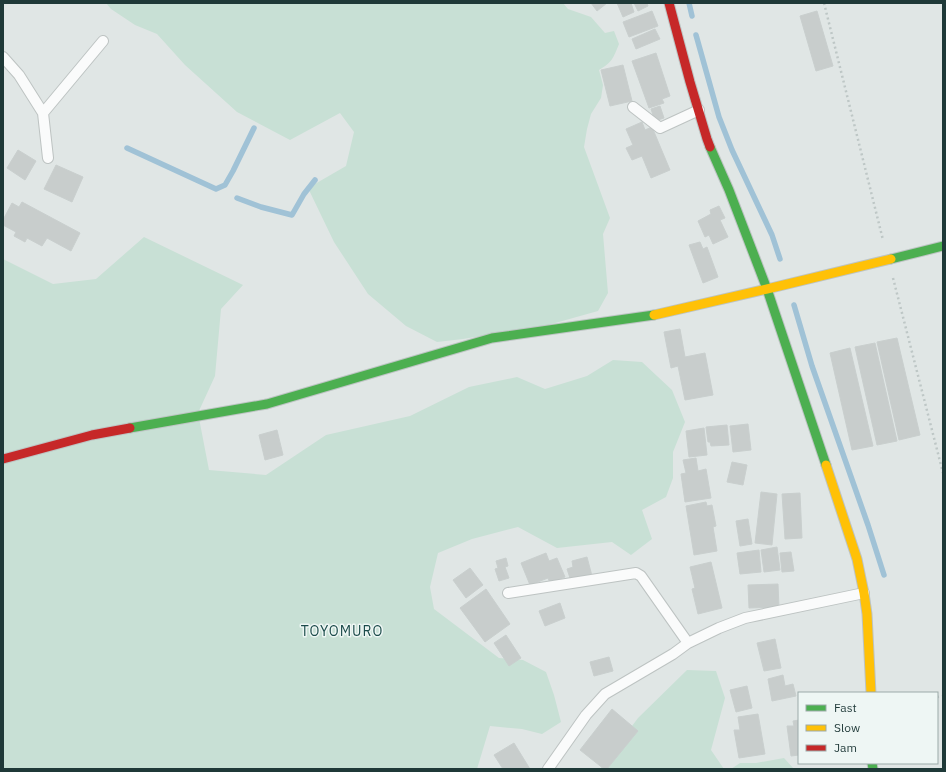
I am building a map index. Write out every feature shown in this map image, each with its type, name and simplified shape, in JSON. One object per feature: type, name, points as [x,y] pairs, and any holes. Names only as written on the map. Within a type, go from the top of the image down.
[{"type":"street","points":[[669,3],[707,139],[729,190],[766,289],[857,559],[867,614],[871,692]]},
{"type":"street","points":[[3,459],[92,435],[267,404],[492,338],[650,316],[943,246]]},
{"type":"lane","points":[[43,112],[103,41]]},
{"type":"lane","points":[[3,57],[19,75],[43,112],[48,158]]},
{"type":"lane","points":[[633,108],[660,128],[699,110]]},
{"type":"lane","points":[[508,593],[636,573],[641,576],[688,643]]},
{"type":"lane","points":[[548,769],[586,715],[605,694],[673,654],[688,643],[719,628],[745,618],[864,593]]},
{"type":"path","points":[[824,3],[943,473]]},
{"type":"green space","points":[[106,3],[563,3],[568,9],[591,17],[605,33],[614,31],[619,44],[612,60],[599,70],[603,85],[601,98],[591,114],[584,147],[610,218],[603,234],[608,293],[598,311],[548,325],[437,342],[406,326],[368,294],[334,242],[308,188],[346,166],[354,132],[340,113],[290,140],[237,112],[185,65],[157,34],[135,25],[111,9]]},
{"type":"green space","points":[[144,237],[243,285],[221,309],[215,376],[198,413],[209,470],[266,475],[326,435],[410,416],[469,387],[517,377],[545,389],[587,376],[613,360],[642,362],[672,390],[685,422],[673,452],[673,478],[666,497],[642,510],[652,539],[631,555],[612,542],[557,548],[518,527],[472,539],[438,553],[430,587],[434,609],[499,658],[523,660],[546,672],[561,722],[542,734],[522,729],[490,726],[477,769],[3,769],[3,259],[53,284],[96,279]]},
{"type":"green space","points":[[687,670],[716,671],[725,698],[711,750],[724,769],[600,769],[638,718]]},
{"type":"green space","points":[[784,758],[794,769],[731,769],[740,763],[756,763]]},
{"type":"building","points":[[591,3],[607,3],[597,11]]},
{"type":"building","points":[[617,3],[631,3],[634,12],[623,17]]},
{"type":"building","points":[[634,3],[647,3],[648,6],[638,11]]},
{"type":"building","points":[[652,11],[658,26],[629,37],[623,22]]},
{"type":"building","points":[[817,11],[833,66],[816,71],[800,16]]},
{"type":"building","points":[[655,29],[660,39],[636,49],[632,39]]},
{"type":"building","points":[[656,53],[670,96],[662,99],[664,103],[649,108],[632,61]]},
{"type":"building","points":[[623,65],[632,101],[610,106],[601,70]]},
{"type":"building","points":[[660,106],[664,118],[655,121],[651,109]]},
{"type":"building","points":[[642,122],[645,130],[652,127],[670,170],[651,178],[642,156],[632,160],[626,148],[633,145],[626,129]]},
{"type":"building","points":[[18,150],[36,161],[25,180],[7,168]]},
{"type":"building","points":[[56,165],[83,177],[72,202],[44,189]]},
{"type":"building","points":[[22,202],[80,233],[71,251],[47,238],[42,246],[27,238],[25,242],[14,236],[16,232],[3,225],[3,220],[12,203],[19,207]]},
{"type":"building","points":[[719,206],[725,218],[720,220],[728,237],[713,244],[709,235],[705,237],[698,221],[711,214],[710,210]]},
{"type":"building","points":[[700,242],[703,249],[707,247],[718,277],[703,283],[689,245]]},
{"type":"building","points":[[680,329],[685,357],[705,353],[713,395],[685,400],[678,366],[671,368],[664,332]]},
{"type":"building","points":[[897,338],[920,435],[899,440],[877,342]]},
{"type":"building","points":[[875,343],[897,441],[877,445],[855,347]]},
{"type":"building","points":[[850,348],[873,446],[852,450],[830,353]]},
{"type":"building","points":[[748,424],[751,450],[733,452],[730,426]]},
{"type":"building","points":[[727,425],[729,445],[711,446],[710,442],[708,442],[706,427]]},
{"type":"building","points":[[704,428],[707,455],[689,457],[686,431]]},
{"type":"building","points":[[277,430],[283,455],[265,460],[259,435]]},
{"type":"building","points":[[696,458],[698,471],[706,469],[711,498],[685,502],[681,474],[686,473],[683,460]]},
{"type":"building","points":[[732,462],[747,465],[743,485],[727,482]]},
{"type":"building","points":[[761,492],[777,494],[772,545],[755,543]]},
{"type":"building","points":[[800,493],[802,538],[785,539],[782,494]]},
{"type":"building","points":[[706,502],[707,506],[712,505],[716,526],[713,527],[717,551],[694,555],[686,506]]},
{"type":"building","points":[[748,519],[752,544],[740,546],[736,521]]},
{"type":"building","points":[[777,547],[780,570],[764,572],[761,550]]},
{"type":"building","points":[[759,550],[761,572],[740,574],[737,553]]},
{"type":"building","points":[[791,552],[794,571],[782,572],[780,553]]},
{"type":"building","points":[[546,553],[549,561],[557,558],[565,577],[550,583],[548,578],[530,585],[521,563]]},
{"type":"building","points":[[587,557],[592,576],[571,581],[567,569],[573,567],[572,561]]},
{"type":"building","points":[[506,558],[508,566],[505,567],[509,578],[499,581],[495,569],[498,568],[496,561]]},
{"type":"building","points":[[711,562],[722,608],[698,614],[692,589],[695,588],[690,567]]},
{"type":"building","points":[[470,568],[483,585],[466,598],[453,580]]},
{"type":"building","points":[[778,584],[779,607],[749,608],[748,585]]},
{"type":"building","points":[[486,589],[510,624],[485,642],[460,608]]},
{"type":"building","points":[[560,603],[565,618],[545,626],[539,611]]},
{"type":"building","points":[[506,635],[521,658],[509,666],[494,643]]},
{"type":"building","points":[[775,639],[781,668],[764,671],[757,643]]},
{"type":"building","points":[[609,657],[613,671],[594,676],[590,662]]},
{"type":"building","points":[[783,675],[785,686],[793,684],[796,696],[772,701],[768,679]]},
{"type":"building","points":[[747,686],[752,708],[736,712],[730,690]]},
{"type":"building","points":[[612,709],[638,731],[607,769],[604,769],[580,750]]},
{"type":"building","points":[[758,714],[765,754],[739,758],[734,730],[740,730],[738,717]]},
{"type":"building","points":[[798,720],[798,755],[791,756],[787,726],[794,726],[793,721]]},
{"type":"building","points":[[514,743],[530,769],[503,769],[494,755]]},
{"type":"waterway","points":[[689,3],[692,16]]},
{"type":"waterway","points":[[696,35],[719,117],[732,150],[772,235],[780,259]]},
{"type":"waterway","points":[[127,148],[216,189],[225,185],[254,128]]},
{"type":"waterway","points":[[237,198],[261,207],[292,215],[304,194],[315,180]]},
{"type":"waterway","points":[[794,305],[812,366],[884,575]]},
{"type":"traffic: fast","points":[[710,147],[729,190],[767,289],[826,465]]},
{"type":"traffic: fast","points":[[891,259],[943,246]]},
{"type":"traffic: fast","points":[[130,428],[267,404],[492,338],[654,315]]},
{"type":"traffic: fast","points":[[872,764],[873,769]]},
{"type":"traffic: slow","points":[[654,315],[891,259]]},
{"type":"traffic: slow","points":[[826,465],[857,559],[864,593],[867,614],[871,692]]},
{"type":"traffic: jam","points":[[669,3],[690,82],[710,147]]},
{"type":"traffic: jam","points":[[3,459],[92,435],[130,428]]},
{"type":"district","name":"TOYOMURO","points":[[342,631]]}]
